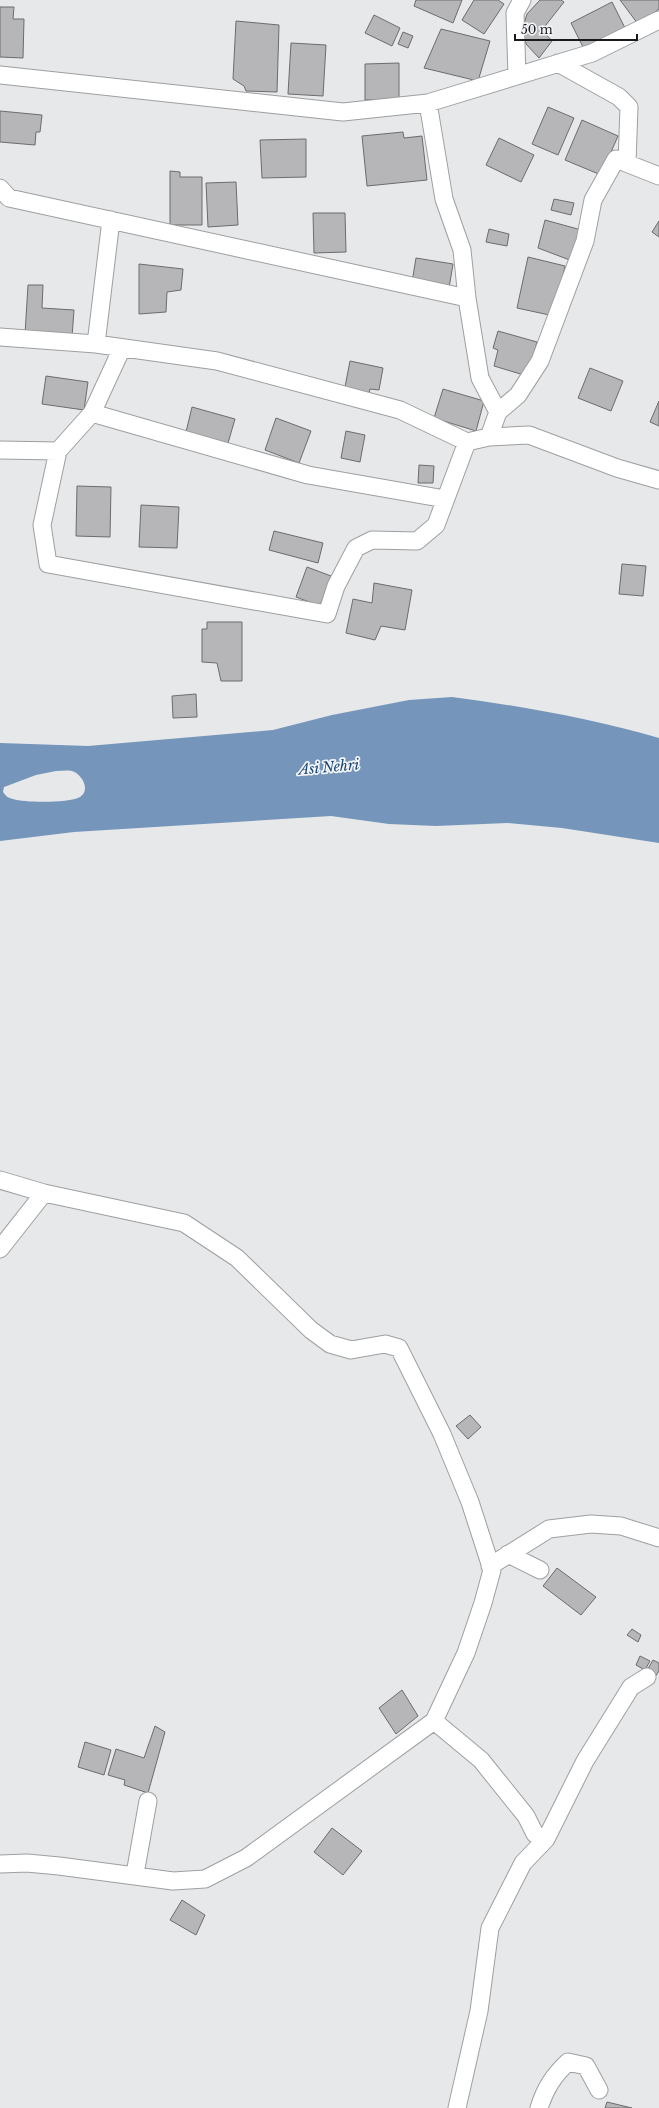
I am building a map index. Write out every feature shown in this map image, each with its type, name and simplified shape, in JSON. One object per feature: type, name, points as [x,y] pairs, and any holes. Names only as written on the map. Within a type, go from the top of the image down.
[{"type":"street","points":[[518,76],[516,13],[522,0]]},
{"type":"street","points":[[0,74],[343,112],[428,103],[592,53],[659,20]]},
{"type":"street","points":[[558,63],[619,97],[630,107],[627,163]]},
{"type":"street","points":[[428,103],[444,199],[462,250],[467,298],[480,378],[498,412]]},
{"type":"street","points":[[489,437],[498,412],[518,395],[540,360],[585,241],[592,200],[616,159],[659,176]]},
{"type":"street","points":[[0,188],[9,198],[467,298]]},
{"type":"street","points":[[96,344],[111,220]]},
{"type":"street","points":[[0,337],[96,344],[217,361],[400,410],[468,442],[489,437],[529,435],[617,468],[659,480]]},
{"type":"street","points":[[122,348],[92,413],[58,451],[42,525],[48,564],[327,614],[336,586],[356,548],[372,540],[417,541],[436,525],[468,442]]},
{"type":"street","points":[[92,413],[308,475],[445,499]]},
{"type":"street","points":[[0,450],[58,451]]},
{"type":"street","points":[[0,1180],[44,1193],[184,1223],[237,1258],[311,1330],[330,1344],[351,1350],[385,1344],[399,1348],[442,1434],[470,1502],[492,1570],[485,1597],[466,1653],[434,1721],[246,1858],[205,1879],[173,1881],[136,1874],[27,1863],[0,1864]]},
{"type":"street","points":[[0,1249],[44,1193]]},
{"type":"street","points":[[490,1566],[549,1529],[591,1524],[621,1526],[659,1538]]},
{"type":"street","points":[[508,1554],[540,1570]]},
{"type":"street","points":[[457,2108],[479,2011],[490,1928],[523,1862],[546,1839],[593,1748],[631,1688],[647,1677]]},
{"type":"street","points":[[434,1721],[481,1760],[526,1816],[535,1834],[546,1839]]},
{"type":"street","points":[[136,1874],[148,1801]]},
{"type":"street","points":[[539,2108],[545,2089],[556,2074],[568,2062],[586,2066],[599,2090]]},
{"type":"water","name":"Asi Nehri","points":[[452,697],[583,719],[659,738],[659,843],[562,828],[507,823],[436,826],[389,824],[331,816],[74,832],[0,841],[0,743],[88,746],[273,730],[332,715],[409,700]],"holes":[[[56,771],[72,771],[79,775],[85,786],[83,794],[74,799],[37,802],[11,799],[3,792],[4,787],[36,775]]]},
{"type":"building","points":[[416,0],[462,0],[453,23],[414,6]]},
{"type":"building","points":[[474,0],[498,0],[504,4],[484,34],[462,20]]},
{"type":"building","points":[[540,0],[561,0],[564,2],[542,30],[552,41],[539,58],[526,44],[522,30],[527,14]]},
{"type":"building","points":[[620,0],[659,0],[659,9],[638,24]]},
{"type":"building","points":[[612,2],[626,30],[585,51],[571,23]]},
{"type":"building","points":[[0,7],[14,7],[13,19],[24,19],[23,58],[0,57]]},
{"type":"building","points":[[374,15],[400,28],[392,46],[365,33]]},
{"type":"building","points":[[236,21],[279,25],[277,92],[246,91],[244,86],[233,79]]},
{"type":"building","points":[[441,29],[490,41],[478,81],[424,68]]},
{"type":"building","points":[[403,32],[413,36],[408,48],[398,44]]},
{"type":"building","points":[[291,43],[326,45],[323,96],[288,94]]},
{"type":"building","points":[[399,63],[399,99],[365,100],[365,64]]},
{"type":"building","points":[[548,107],[574,118],[558,155],[532,144]]},
{"type":"building","points":[[0,111],[42,115],[40,132],[36,132],[35,145],[0,142]]},
{"type":"building","points":[[582,120],[618,136],[601,175],[565,160]]},
{"type":"building","points":[[403,132],[404,138],[422,136],[427,180],[367,186],[362,136]]},
{"type":"building","points":[[499,138],[534,155],[521,182],[486,165]]},
{"type":"building","points":[[306,139],[306,177],[262,178],[260,140]]},
{"type":"building","points":[[170,171],[180,172],[180,177],[202,177],[202,225],[170,225]]},
{"type":"building","points":[[236,182],[238,225],[208,227],[206,183]]},
{"type":"building","points":[[554,199],[574,203],[571,215],[551,210]]},
{"type":"building","points":[[313,213],[345,213],[346,252],[314,253]]},
{"type":"building","points":[[545,220],[585,231],[575,262],[538,248]]},
{"type":"building","points":[[659,221],[659,237],[652,232]]},
{"type":"building","points":[[489,229],[509,234],[507,246],[486,242]]},
{"type":"building","points":[[528,257],[565,266],[554,316],[517,308]]},
{"type":"building","points":[[416,258],[453,264],[449,288],[412,282]]},
{"type":"building","points":[[139,264],[183,269],[181,290],[167,292],[166,312],[139,314]]},
{"type":"building","points":[[28,285],[43,285],[42,308],[74,310],[72,337],[25,334]]},
{"type":"building","points":[[498,331],[537,342],[527,376],[494,366],[498,350],[493,348]]},
{"type":"building","points":[[350,361],[383,368],[379,390],[370,389],[368,397],[344,392]]},
{"type":"building","points":[[590,368],[623,381],[611,411],[578,398]]},
{"type":"building","points":[[46,376],[88,382],[84,410],[42,404]]},
{"type":"building","points":[[443,389],[484,401],[476,431],[434,418]]},
{"type":"building","points":[[659,401],[659,426],[650,422]]},
{"type":"building","points":[[192,407],[235,419],[228,443],[186,432]]},
{"type":"building","points":[[276,418],[311,431],[299,463],[265,450]]},
{"type":"building","points":[[346,431],[365,435],[360,462],[341,458]]},
{"type":"building","points":[[419,465],[434,466],[433,483],[418,483]]},
{"type":"building","points":[[77,486],[111,487],[110,537],[76,536]]},
{"type":"building","points":[[141,505],[179,507],[177,548],[139,547]]},
{"type":"building","points":[[274,531],[323,543],[318,563],[269,550]]},
{"type":"building","points":[[622,564],[646,566],[643,596],[619,594]]},
{"type":"building","points":[[307,567],[331,576],[320,606],[296,597]]},
{"type":"building","points":[[374,583],[412,590],[405,630],[381,626],[375,640],[346,633],[353,599],[372,603]]},
{"type":"building","points":[[207,622],[242,622],[242,681],[221,681],[217,663],[202,662],[202,629],[207,629]]},
{"type":"building","points":[[196,694],[197,717],[173,718],[172,696]]},
{"type":"building","points":[[470,1415],[481,1427],[468,1439],[456,1426]]},
{"type":"building","points":[[557,1568],[596,1597],[581,1615],[543,1586]]},
{"type":"building","points":[[632,1629],[641,1635],[638,1642],[627,1635]]},
{"type":"building","points":[[640,1656],[650,1661],[645,1670],[636,1665]]},
{"type":"building","points":[[653,1660],[659,1663],[659,1671],[655,1677],[646,1672]]},
{"type":"building","points":[[402,1690],[418,1716],[396,1734],[379,1708]]},
{"type":"building","points":[[155,1726],[165,1732],[148,1793],[124,1785],[125,1780],[108,1775],[116,1749],[144,1758]]},
{"type":"building","points":[[85,1742],[111,1750],[104,1775],[78,1767]]},
{"type":"building","points":[[332,1828],[362,1851],[343,1875],[314,1852]]},
{"type":"building","points":[[182,1900],[205,1915],[196,1935],[170,1920]]},
{"type":"building","points":[[607,2102],[632,2108],[605,2108]]}]
